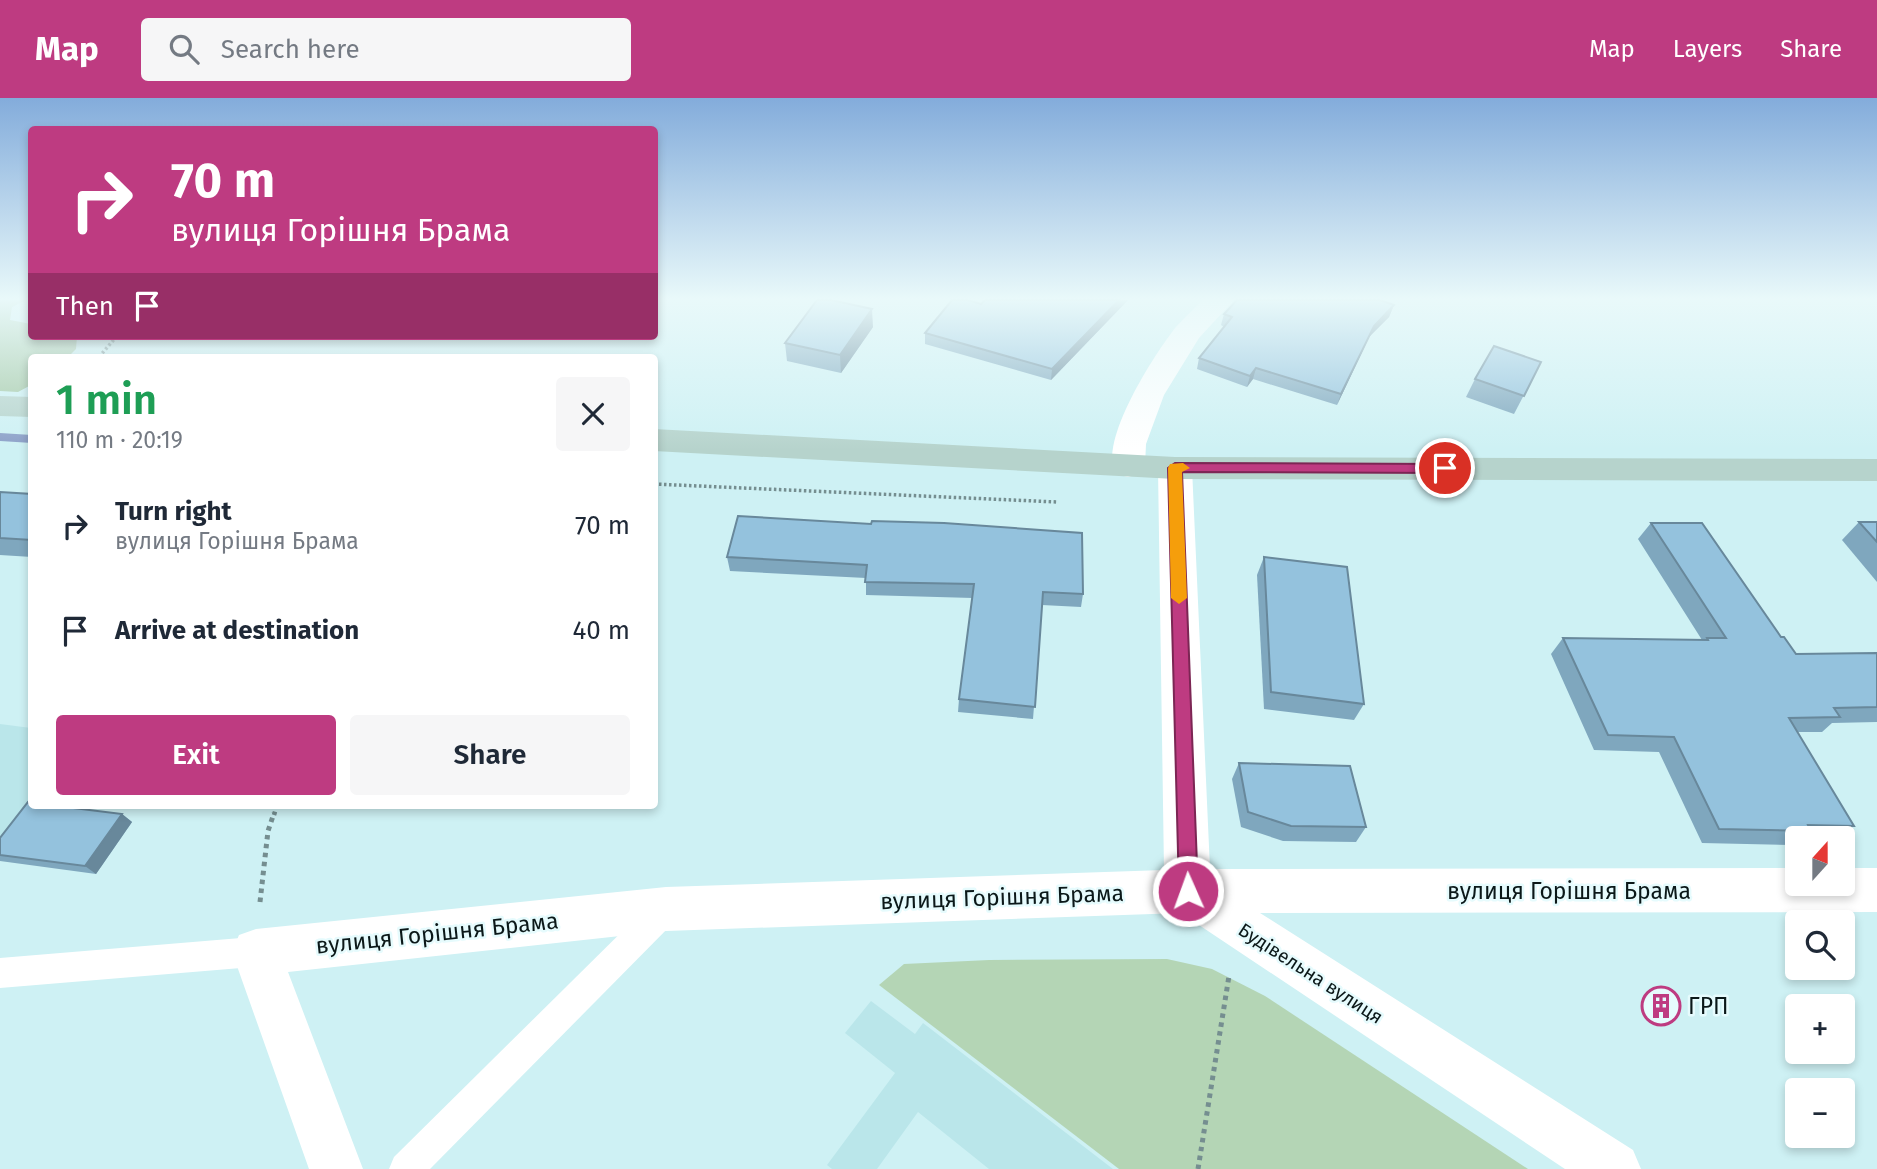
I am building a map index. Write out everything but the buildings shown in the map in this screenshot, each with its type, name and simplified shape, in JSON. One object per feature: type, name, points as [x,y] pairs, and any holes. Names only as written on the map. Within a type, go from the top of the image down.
[{"type":"street","points":[[1128,466],[1130,444],[1148,395],[1176,350]]},
{"type":"street","points":[[0,405],[28,407]]},
{"type":"street","points":[[658,440],[1175,468],[1877,470]]},
{"type":"street","points":[[1175,468],[1188,891]]},
{"type":"street","name":"вулиця Горішня Брама","points":[[666,909],[1188,891],[1877,890]]},
{"type":"street","name":"Будівельна вулиця","points":[[1188,891],[1614,1169]]},
{"type":"lane","points":[[0,973],[256,952],[666,909]]},
{"type":"lane","points":[[406,1169],[666,909]]},
{"type":"lane","points":[[256,952],[336,1169]]},
{"type":"path","points":[[256,952],[268,831],[276,809]]},
{"type":"path","points":[[1198,1169],[1227,988],[1234,923]]},
{"type":"shaded area","points":[[0,724],[28,728],[28,806],[0,843]]},
{"type":"shaded area","points":[[871,1001],[915,1034],[923,1023],[1113,1169],[989,1169],[918,1112],[877,1169],[832,1169],[827,1165],[895,1073],[845,1033]]},
{"type":"green space","points":[[0,350],[75,350],[71,354],[28,354],[28,387],[18,392],[0,391]]},
{"type":"green space","points":[[1167,959],[1212,969],[1265,996],[1528,1169],[1119,1169],[879,985],[904,964],[989,960]]},
{"type":"waterway","points":[[0,437],[28,439]]},
{"type":"slow traffic","points":[[1179,598],[1175,468],[1183,468]]},
{"type":"place","name":"ГРП","points":[[1661,1006]]},
{"type":"route","points":[[1188,891],[1175,468],[1445,468]]}]
